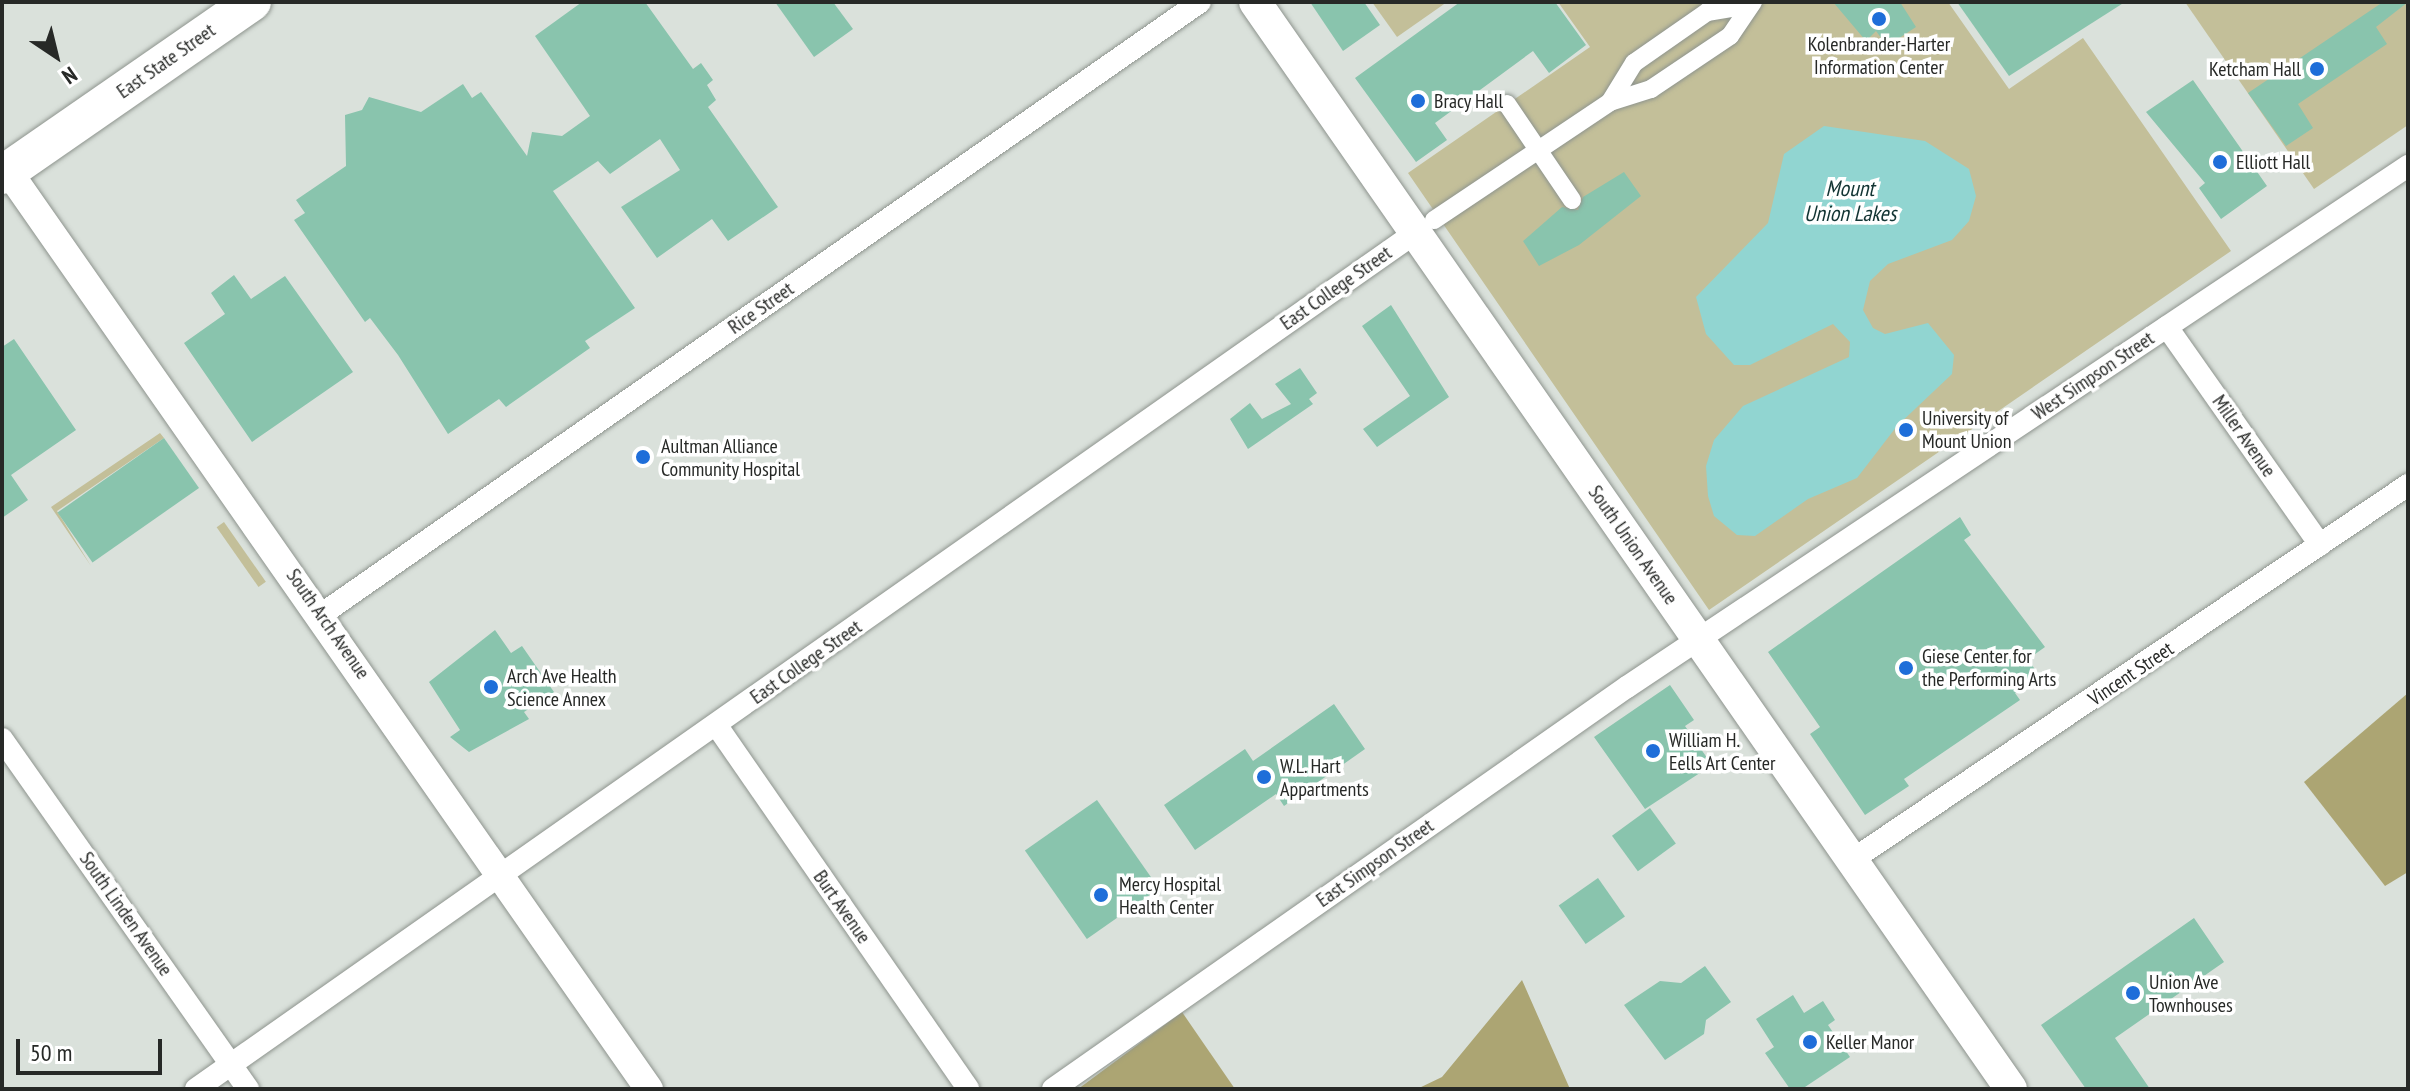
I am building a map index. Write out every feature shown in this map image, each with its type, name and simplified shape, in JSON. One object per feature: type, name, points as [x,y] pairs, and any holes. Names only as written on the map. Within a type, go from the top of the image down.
[{"type":"highway","name":"East State Street","points":[[4,170],[233,7]]},
{"type":"main road","name":"South Union Avenue","points":[[1255,2],[1424,226],[1698,640],[2011,1089]]},
{"type":"street","name":"Rice Street","points":[[322,614],[1200,2]]},
{"type":"street","points":[[1424,226],[1610,102],[1651,89],[1730,36],[1752,3]]},
{"type":"street","points":[[1610,102],[1634,63],[1707,12],[1752,3]]},
{"type":"street","points":[[1507,104],[1572,200]]},
{"type":"street","name":"West Simpson Street","points":[[1698,640],[2408,166]]},
{"type":"street","name":"South Arch Avenue","points":[[4,170],[322,614],[649,1089]]},
{"type":"street","name":"East College Street","points":[[196,1089],[717,726],[1424,226]]},
{"type":"street","name":"Miller Avenue","points":[[2167,327],[2320,545]]},
{"type":"street","name":"Vincent Street","points":[[1852,860],[2408,485]]},
{"type":"street","name":"East Simpson Street","points":[[1053,1089],[1698,640]]},
{"type":"street","name":"Burt Avenue","points":[[717,726],[968,1089]]},
{"type":"street","name":"South Linden Avenue","points":[[2,739],[248,1089]]},
{"type":"shaded area","points":[[1372,2],[1447,2],[1397,37]]},
{"type":"shaded area","points":[[1558,2],[1948,2],[2009,89],[2083,38],[2231,251],[1709,610],[1408,173],[1590,47]]},
{"type":"shaded area","points":[[2185,2],[2408,2],[2408,125],[2314,189]]},
{"type":"shaded area","points":[[160,433],[164,438],[57,511],[91,566],[51,507]]},
{"type":"shaded area","points":[[224,522],[266,582],[258,587],[217,527]]},
{"type":"shaded area","points":[[2408,693],[2408,872],[2385,886],[2304,782]]},
{"type":"shaded area","points":[[1522,980],[1570,1089],[1417,1089],[1442,1077]]},
{"type":"shaded area","points":[[1182,1012],[1235,1089],[1078,1089]]},
{"type":"water","name":"Mount Union Lakes","points":[[1824,126],[1925,141],[1969,169],[1976,196],[1969,221],[1952,240],[1888,264],[1870,281],[1863,310],[1873,328],[1885,334],[1928,323],[1954,355],[1952,374],[1897,426],[1857,478],[1808,499],[1755,536],[1737,535],[1714,516],[1708,496],[1706,466],[1714,440],[1743,406],[1849,357],[1850,342],[1833,324],[1750,365],[1734,365],[1706,334],[1696,297],[1768,223],[1784,154]]},
{"type":"building","points":[[582,2],[645,2],[693,69],[701,63],[713,80],[707,85],[716,100],[708,107],[778,207],[728,241],[712,219],[657,258],[621,207],[680,170],[660,139],[610,174],[598,161],[553,191],[635,308],[585,341],[590,348],[506,407],[499,399],[448,434],[398,355],[370,318],[365,322],[294,220],[305,213],[296,200],[346,166],[345,115],[362,110],[369,97],[421,112],[463,84],[472,98],[481,92],[527,156],[532,132],[562,136],[590,116],[535,36]]},
{"type":"building","points":[[775,2],[833,2],[853,29],[814,57]]},
{"type":"building","points":[[1310,2],[1364,2],[1380,25],[1343,51]]},
{"type":"building","name":"Bracy Hall","points":[[1460,2],[1555,2],[1586,45],[1549,73],[1533,51],[1435,123],[1447,140],[1416,162],[1355,78]]},
{"type":"building","name":"Kolenbrander-Harter Information Center","points":[[1833,2],[1900,2],[1916,27],[1887,46],[1876,31],[1866,41]]},
{"type":"building","points":[[1957,2],[2125,2],[2009,76]]},
{"type":"building","name":"Ketcham Hall","points":[[2383,2],[2408,2],[2376,27],[2387,44],[2298,104],[2313,128],[2286,146],[2248,93]]},
{"type":"building","name":"Elliott Hall","points":[[2193,80],[2267,186],[2221,219],[2199,188],[2205,183],[2146,112]]},
{"type":"building","points":[[1624,172],[1641,196],[1579,245],[1539,266],[1523,241],[1562,207],[1578,210],[1583,197]]},
{"type":"building","points":[[234,275],[251,299],[285,276],[353,372],[252,442],[184,343],[225,314],[211,293]]},
{"type":"building","points":[[1391,305],[1449,397],[1377,447],[1363,429],[1410,396],[1362,326]]},
{"type":"building","points":[[14,339],[76,430],[11,475],[28,500],[2,518],[2,347]]},
{"type":"building","points":[[1300,368],[1317,393],[1309,399],[1313,404],[1248,449],[1230,419],[1250,403],[1262,419],[1291,404],[1275,384]]},
{"type":"building","points":[[164,438],[199,488],[92,563],[58,513]]},
{"type":"building","name":"Giese Center for the Performing Arts","points":[[1960,517],[1971,535],[1964,540],[2045,647],[2028,659],[2040,677],[2015,693],[2020,700],[1904,779],[1909,786],[1865,815],[1810,734],[1820,727],[1768,652]]},
{"type":"building","name":"Arch Ave Health Science Annex","points":[[495,630],[511,653],[522,646],[554,692],[524,712],[529,719],[469,752],[450,737],[460,730],[429,682]]},
{"type":"building","name":"William H. Eells Art Center","points":[[1670,685],[1694,720],[1685,726],[1712,765],[1645,809],[1594,737]]},
{"type":"building","name":"W.L. Hart Appartments","points":[[1334,704],[1365,749],[1284,806],[1276,794],[1195,850],[1164,805],[1245,749],[1253,761]]},
{"type":"building","points":[[1097,800],[1159,888],[1087,939],[1025,850]]},
{"type":"building","points":[[1650,808],[1676,844],[1638,871],[1612,836]]},
{"type":"building","points":[[1598,878],[1625,917],[1586,944],[1559,906]]},
{"type":"building","name":"Union Ave Townhouses","points":[[2194,918],[2224,962],[2115,1038],[2150,1089],[2086,1089],[2041,1025]]},
{"type":"building","points":[[1705,966],[1731,1002],[1706,1020],[1704,1034],[1665,1060],[1624,1005],[1660,981],[1681,983]]},
{"type":"building","name":"Keller Manor","points":[[1793,995],[1804,1013],[1823,1001],[1835,1020],[1828,1025],[1850,1057],[1802,1089],[1790,1089],[1765,1053],[1774,1047],[1756,1019]]},
{"type":"place","name":"Kolenbrander-Harter Information Center","points":[[1879,19]]},
{"type":"place","name":"Ketcham Hall","points":[[2317,69]]},
{"type":"place","name":"Bracy Hall","points":[[1418,101]]},
{"type":"place","name":"Elliott Hall","points":[[2220,162]]},
{"type":"place","name":"University of Mount Union","points":[[1906,430]]},
{"type":"place","name":"Aultman Alliance Community Hospital","points":[[643,457]]},
{"type":"place","name":"Giese Center for the Performing Arts","points":[[1906,668]]},
{"type":"place","name":"Arch Ave Health Science Annex","points":[[491,687]]},
{"type":"place","name":"William H. Eells Art Center","points":[[1653,751]]},
{"type":"place","name":"W.L. Hart Appartments","points":[[1264,777]]},
{"type":"place","name":"Mercy Hospital Health Center","points":[[1101,895]]},
{"type":"place","name":"Union Ave Townhouses","points":[[2133,993]]},
{"type":"place","name":"Keller Manor","points":[[1810,1042]]}]
